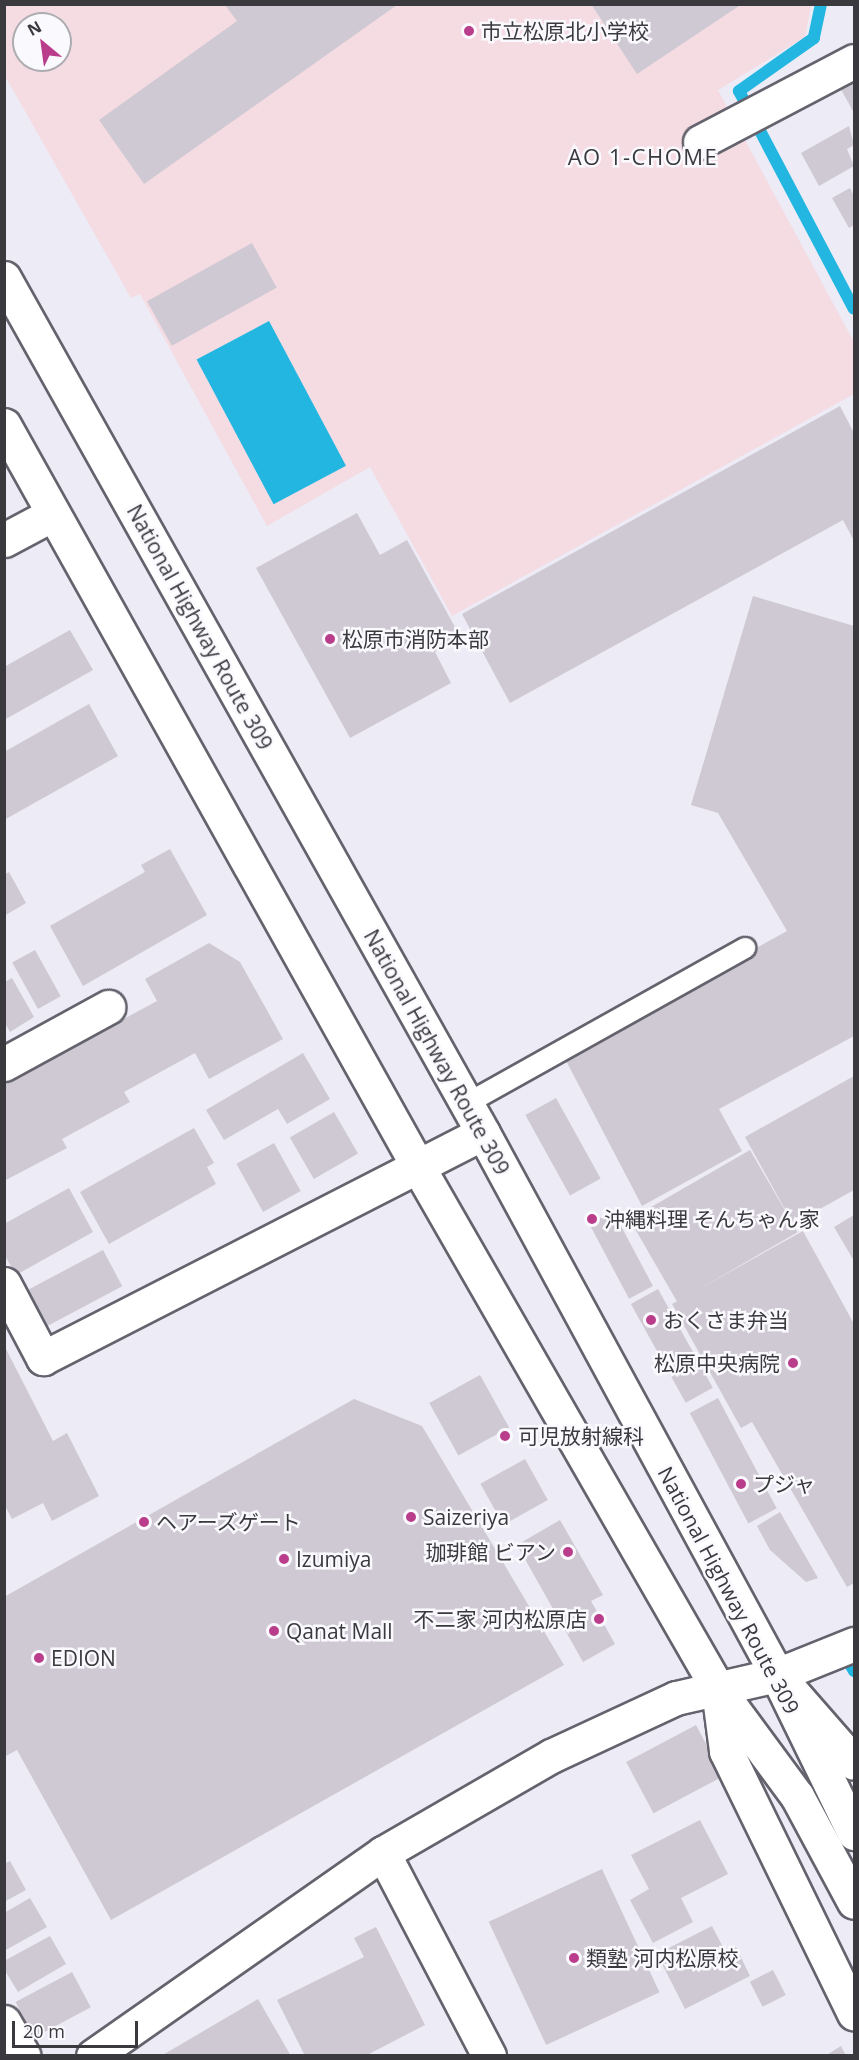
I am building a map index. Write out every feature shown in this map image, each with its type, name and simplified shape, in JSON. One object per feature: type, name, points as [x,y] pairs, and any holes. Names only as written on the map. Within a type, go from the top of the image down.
[{"type":"main road","points":[[713,135],[855,61]]},
{"type":"main road","name":"National Highway Route 309","points":[[4,278],[483,1133],[777,1675],[855,1833]]},
{"type":"main road","points":[[4,425],[417,1166],[718,1689],[797,1796],[855,1902]]},
{"type":"main road","points":[[4,540],[53,514]]},
{"type":"main road","points":[[4,1064],[108,1007]]},
{"type":"main road","points":[[4,1284],[43,1358],[483,1133]]},
{"type":"main road","points":[[93,2055],[383,1854],[550,1756],[676,1698],[777,1675],[855,1644]]},
{"type":"main road","points":[[777,1675],[855,1763]]},
{"type":"main road","points":[[718,1689],[726,1751],[855,2013]]},
{"type":"main road","points":[[383,1854],[489,2055]]},
{"type":"main road","points":[[4,2022],[24,2055]]},
{"type":"lane","points":[[466,1104],[745,948]]},
{"type":"shaded area","points":[[4,5],[811,5],[805,37],[718,90],[854,342],[854,394],[452,616],[370,467],[267,526],[140,294],[131,298],[5,76]]},
{"type":"water","points":[[269,321],[346,466],[274,504],[197,359]]},
{"type":"building","points":[[591,4],[742,4],[637,74]]},
{"type":"building","points":[[225,5],[397,5],[144,184],[99,120],[237,21]]},
{"type":"building","points":[[854,75],[854,113],[838,84]]},
{"type":"building","points":[[849,126],[854,145],[847,149],[854,166],[819,186],[801,153]]},
{"type":"building","points":[[850,188],[854,196],[854,225],[849,228],[832,198]]},
{"type":"building","points":[[252,243],[277,288],[172,346],[147,301]]},
{"type":"building","points":[[840,406],[854,433],[854,541],[843,520],[510,703],[462,614]]},
{"type":"building","points":[[357,513],[380,555],[407,540],[461,638],[435,652],[451,683],[350,738],[256,568]]},
{"type":"building","points":[[753,596],[854,626],[854,1036],[719,1109],[742,1151],[642,1206],[563,1055],[787,931],[718,813],[691,805]]},
{"type":"building","points":[[70,630],[93,670],[4,720],[4,667]]},
{"type":"building","points":[[89,704],[118,756],[4,820],[4,752]]},
{"type":"building","points":[[170,849],[207,915],[83,986],[50,926],[145,872],[141,865]]},
{"type":"building","points":[[9,872],[26,903],[4,916],[4,875]]},
{"type":"building","points":[[209,943],[240,962],[283,1039],[209,1079],[195,1053],[124,1092],[130,1102],[62,1139],[67,1148],[4,1181],[4,1084],[157,1001],[145,979]]},
{"type":"building","points":[[35,950],[61,996],[38,1009],[12,963]]},
{"type":"building","points":[[12,978],[34,1017],[10,1032],[5,1023],[5,982]]},
{"type":"building","points":[[303,1053],[330,1099],[287,1124],[278,1109],[224,1140],[206,1110]]},
{"type":"building","points":[[854,1076],[854,1190],[793,1224],[745,1137]]},
{"type":"building","points":[[556,1098],[601,1178],[570,1195],[525,1115]]},
{"type":"building","points":[[334,1112],[358,1154],[314,1179],[290,1138]]},
{"type":"building","points":[[194,1128],[214,1163],[207,1167],[216,1184],[109,1244],[80,1192]]},
{"type":"building","points":[[274,1143],[301,1191],[263,1212],[236,1164]]},
{"type":"building","points":[[750,1150],[798,1232],[677,1302],[630,1220]]},
{"type":"building","points":[[69,1188],[93,1232],[16,1275],[4,1254],[4,1224]]},
{"type":"building","points":[[613,1211],[653,1286],[629,1299],[589,1224]]},
{"type":"building","points":[[854,1215],[854,1261],[834,1227]]},
{"type":"building","points":[[803,1231],[854,1324],[854,1583],[847,1587],[752,1422],[741,1428],[672,1304]]},
{"type":"building","points":[[103,1250],[122,1286],[45,1328],[25,1291]]},
{"type":"building","points":[[658,1289],[713,1388],[686,1403],[631,1304]]},
{"type":"building","points":[[4,1345],[53,1441],[67,1433],[99,1496],[52,1521],[43,1503],[12,1519],[4,1504]]},
{"type":"building","points":[[480,1375],[509,1427],[458,1456],[429,1403]]},
{"type":"building","points":[[718,1398],[777,1508],[748,1523],[690,1413]]},
{"type":"building","name":"Qanat Mall","points":[[354,1399],[422,1426],[564,1665],[111,1920],[17,1750],[4,1757],[4,1597]]},
{"type":"building","points":[[525,1459],[548,1500],[503,1525],[480,1484]]},
{"type":"building","points":[[780,1512],[818,1578],[806,1582],[770,1550],[757,1526]]},
{"type":"building","points":[[560,1520],[603,1595],[591,1601],[615,1644],[583,1662],[517,1545]]},
{"type":"building","points":[[696,1725],[723,1776],[653,1813],[626,1762]]},
{"type":"building","points":[[700,1820],[728,1874],[681,1898],[693,1922],[653,1943],[630,1900],[649,1889],[631,1855]]},
{"type":"building","points":[[10,1861],[26,1890],[4,1902],[4,1864]]},
{"type":"building","name":"類塾 河内松原校","points":[[602,1869],[659,1992],[546,2045],[489,1922]]},
{"type":"building","points":[[30,1898],[47,1927],[4,1951],[4,1913]]},
{"type":"building","points":[[712,1926],[726,1953],[736,1947],[750,1976],[685,2009],[657,1954]]},
{"type":"building","points":[[376,1927],[425,2025],[365,2056],[305,2056],[277,2000],[364,1957],[354,1938]]},
{"type":"building","points":[[50,1936],[66,1964],[18,1992],[4,1969],[4,1961]]},
{"type":"building","points":[[773,1970],[786,1995],[763,2007],[750,1982]]},
{"type":"building","points":[[72,1972],[91,2007],[34,2037],[15,2002]]},
{"type":"building","points":[[258,1999],[291,2056],[161,2056]]},
{"type":"building","points":[[841,2046],[846,2056],[825,2056]]},
{"type":"waterway","points":[[821,4],[814,38],[739,91],[854,309]]},
{"type":"waterway","points":[[851,1666],[854,1671]]},
{"type":"place","name":"市立松原北小学校","points":[[469,31]]},
{"type":"place","name":"松原市消防本部","points":[[330,639]]},
{"type":"place","name":"沖縄料理 そんちゃん家","points":[[592,1219]]},
{"type":"place","name":"おくさま弁当","points":[[651,1320]]},
{"type":"place","name":"松原中央病院","points":[[793,1363]]},
{"type":"place","name":"可児放射線科","points":[[505,1436]]},
{"type":"place","name":"プジャ","points":[[741,1484]]},
{"type":"place","name":"Saizeriya","points":[[411,1517]]},
{"type":"place","name":"ヘアーズゲート","points":[[144,1522]]},
{"type":"place","name":"珈琲館 ビアン","points":[[568,1552]]},
{"type":"place","name":"Izumiya","points":[[284,1559]]},
{"type":"place","name":"不二家 河内松原店","points":[[599,1619]]},
{"type":"place","name":"Qanat Mall","points":[[274,1631]]},
{"type":"place","name":"EDION","points":[[39,1658]]},
{"type":"place","name":"類塾 河内松原校","points":[[574,1958]]},
{"type":"district","name":"AO 1-CHOME","points":[[643,157]]}]
